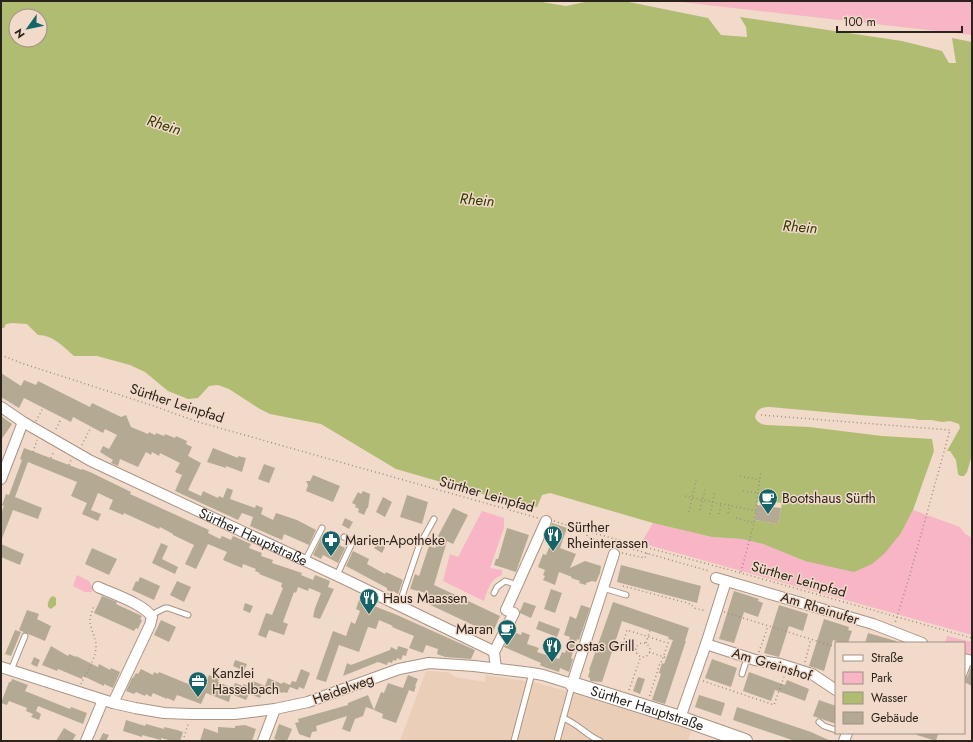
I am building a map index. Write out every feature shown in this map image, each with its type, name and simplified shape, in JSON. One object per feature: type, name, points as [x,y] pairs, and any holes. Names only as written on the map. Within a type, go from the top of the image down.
[{"type":"street","name":"Sürther Hauptstraße","points":[[1,407],[23,422],[91,461],[337,575],[494,652]]},
{"type":"street","points":[[1,479],[23,422]]},
{"type":"street","points":[[496,669],[494,652],[514,613],[506,610],[546,521]]},
{"type":"street","points":[[572,684],[614,554]]},
{"type":"street","name":"Am Rheinufer","points":[[716,578],[873,624],[919,642]]},
{"type":"street","points":[[680,718],[726,581]]},
{"type":"street","points":[[86,741],[150,625],[152,617],[149,612],[142,607],[98,587]]},
{"type":"street","name":"Am Greinshof","points":[[706,644],[752,659],[812,674],[835,689]]},
{"type":"street","name":"Heidelweg","points":[[4,669],[135,708],[191,714],[235,714],[276,709],[308,702],[399,669],[418,664],[444,663],[532,673],[572,684]]},
{"type":"street","name":"Sürther Hauptstraße","points":[[572,684],[680,718],[741,740]]},
{"type":"street","points":[[264,741],[276,709]]},
{"type":"lane","points":[[399,605],[419,546],[434,519]]},
{"type":"lane","points":[[305,560],[322,528]]},
{"type":"lane","points":[[337,575],[352,543],[351,540],[344,537]]},
{"type":"lane","points":[[494,593],[505,581],[518,585]]},
{"type":"lane","points":[[604,585],[626,595]]},
{"type":"lane","points":[[151,616],[165,608],[188,615]]},
{"type":"lane","points":[[4,669],[25,636]]},
{"type":"lane","points":[[742,674],[752,659]]},
{"type":"lane","points":[[965,670],[968,660]]},
{"type":"lane","points":[[514,741],[532,673]]},
{"type":"lane","points":[[557,741],[572,684]]},
{"type":"lane","points":[[563,718],[572,721],[588,739],[600,741]]},
{"type":"lane","points":[[819,722],[824,726],[835,730]]},
{"type":"path","name":"Sürther Leinpfad","points":[[1,355],[195,421],[546,521],[555,521],[586,531],[972,638]]},
{"type":"path","points":[[33,452],[43,408]]},
{"type":"path","points":[[761,415],[950,430],[897,618]]},
{"type":"path","points":[[51,438],[62,419]]},
{"type":"path","points":[[78,454],[91,427]]},
{"type":"path","points":[[741,573],[754,523],[762,470]]},
{"type":"path","points":[[740,476],[760,480]]},
{"type":"path","points":[[689,512],[696,480]]},
{"type":"path","points":[[700,510],[705,490]]},
{"type":"path","points":[[710,514],[716,491]]},
{"type":"path","points":[[744,491],[759,493]]},
{"type":"path","points":[[685,496],[756,511]]},
{"type":"path","points":[[719,514],[722,504]]},
{"type":"path","points":[[728,513],[730,505]]},
{"type":"path","points":[[736,518],[754,523]]},
{"type":"path","points":[[586,531],[587,536],[590,538],[708,571],[713,573],[716,578]]},
{"type":"path","points":[[614,554],[624,552],[645,558],[647,553]]},
{"type":"path","points":[[604,585],[691,604],[694,608],[716,612],[768,626],[835,647]]},
{"type":"path","points":[[77,691],[93,660],[96,648],[90,623],[90,615],[94,608],[93,605]]},
{"type":"path","points":[[752,659],[768,626]]},
{"type":"path","points":[[623,643],[628,630],[668,643],[646,707]]},
{"type":"path","points":[[646,643],[650,630]]},
{"type":"path","points":[[802,671],[811,639]]},
{"type":"path","points":[[616,641],[636,648],[637,652],[641,656]]},
{"type":"path","points":[[636,648],[640,644],[646,643]]},
{"type":"path","points":[[646,643],[650,648],[649,652]]},
{"type":"path","points":[[649,652],[667,658]]},
{"type":"path","points":[[641,656],[647,655],[649,652]]},
{"type":"path","points":[[625,701],[641,656]]},
{"type":"path","points":[[694,678],[774,705],[787,667]]},
{"type":"path","points":[[183,741],[191,714]]},
{"type":"shaded area","points":[[426,671],[448,672],[455,677],[485,682],[486,675],[537,683],[693,731],[691,732],[688,741],[400,741]]},
{"type":"green space","points":[[672,1],[972,1],[972,35]]},
{"type":"green space","points":[[913,510],[960,527],[965,534],[972,538],[972,635],[641,543],[653,523],[712,537],[742,539],[763,544],[805,561],[901,533]]},
{"type":"green space","points":[[482,511],[504,518],[504,528],[490,568],[502,570],[502,575],[492,582],[484,601],[443,581],[450,554],[458,557]]},
{"type":"green space","points":[[77,575],[89,581],[93,588],[92,592],[85,592],[73,586]]},
{"type":"green space","points":[[947,636],[972,642],[972,656],[965,654],[965,642],[945,642]]},
{"type":"water","name":"Rhein","points":[[1,1],[536,1],[566,6],[590,1],[624,1],[708,18],[721,35],[747,37],[746,27],[740,17],[902,41],[942,51],[949,63],[956,63],[952,38],[972,42],[972,455],[967,472],[964,476],[960,476],[958,474],[956,460],[950,451],[947,451],[960,428],[959,424],[950,421],[942,422],[770,407],[760,409],[755,417],[759,422],[766,425],[809,427],[882,436],[932,439],[934,451],[913,510],[901,533],[885,553],[872,564],[854,572],[805,561],[763,544],[742,539],[712,537],[653,523],[550,493],[542,495],[537,507],[507,501],[396,469],[321,424],[270,414],[229,389],[218,385],[209,386],[198,398],[188,399],[168,391],[145,372],[130,365],[97,356],[74,356],[53,339],[38,335],[27,324],[6,324],[4,328],[1,328]]},
{"type":"water","points":[[53,596],[56,598],[56,605],[51,609],[48,607],[48,604]]},
{"type":"pier","name":"Bootshaus Sürth","points":[[758,500],[782,503],[778,524],[755,520]]},
{"type":"building","points":[[1,373],[21,386],[24,380],[36,385],[38,381],[90,407],[92,403],[121,417],[126,415],[131,427],[148,434],[149,432],[155,435],[156,433],[164,436],[165,434],[175,438],[176,436],[187,441],[186,444],[192,447],[188,456],[201,463],[188,490],[201,496],[203,491],[218,498],[219,496],[223,498],[227,488],[233,490],[230,499],[255,508],[256,505],[263,508],[261,514],[273,520],[276,513],[297,520],[316,530],[309,545],[284,534],[282,540],[250,526],[253,517],[242,513],[238,520],[175,491],[182,475],[175,472],[180,463],[160,453],[159,456],[152,452],[151,455],[146,452],[138,467],[120,459],[118,466],[111,463],[113,460],[100,452],[103,446],[109,449],[117,435],[105,429],[103,433],[73,417],[71,422],[24,398],[19,408],[1,397]]},
{"type":"building","points":[[1,416],[12,424],[1,440]]},
{"type":"building","points":[[24,448],[90,472],[131,492],[130,494],[209,530],[208,533],[220,539],[222,536],[231,540],[233,536],[251,544],[249,548],[262,553],[261,556],[273,560],[272,563],[302,573],[301,575],[313,580],[315,575],[330,581],[328,587],[334,589],[320,619],[313,617],[321,593],[309,588],[308,591],[298,587],[296,593],[294,592],[283,622],[288,624],[284,635],[269,630],[266,638],[258,635],[266,613],[272,615],[283,588],[281,587],[282,583],[259,574],[260,573],[255,571],[256,569],[243,564],[242,568],[223,560],[227,552],[208,544],[196,569],[185,564],[194,545],[160,527],[159,529],[124,513],[123,515],[109,509],[113,500],[98,493],[91,510],[101,514],[98,521],[82,514],[87,503],[71,496],[77,482],[28,462],[15,497],[42,508],[38,519],[13,510],[1,541],[1,514],[4,506],[2,505],[6,494],[9,495],[22,460],[20,459]]},
{"type":"building","points":[[213,448],[238,458],[238,456],[246,458],[242,472],[226,466],[226,468],[207,462]]},
{"type":"building","points":[[264,464],[275,468],[269,483],[258,479]]},
{"type":"building","points":[[313,475],[340,486],[333,502],[306,491],[308,485],[306,481],[310,481]]},
{"type":"building","points":[[363,491],[370,494],[368,508],[364,515],[358,512],[359,509],[352,503],[358,492],[361,494]]},
{"type":"building","points":[[407,495],[428,502],[422,524],[400,517]]},
{"type":"building","points":[[383,497],[392,502],[385,517],[376,512]]},
{"type":"building","name":"Bootshaus Sürth","points":[[757,505],[781,508],[778,524],[755,520]]},
{"type":"building","points":[[453,508],[468,515],[453,544],[447,541],[434,585],[500,616],[492,634],[422,601],[426,593],[410,589],[415,574],[419,576],[429,546],[435,548],[440,538],[438,536]]},
{"type":"building","points":[[345,518],[353,522],[349,529],[342,525]]},
{"type":"building","points":[[552,523],[567,528],[560,548],[576,554],[570,568],[585,561],[601,566],[596,582],[592,581],[586,583],[586,585],[579,583],[580,581],[559,572],[555,585],[543,580],[545,570],[538,567],[543,554],[546,555],[553,538],[548,535]]},
{"type":"building","points":[[507,528],[529,535],[516,572],[494,565],[496,559],[498,559]]},
{"type":"building","points":[[322,536],[345,548],[338,563],[323,555],[321,559],[313,555]]},
{"type":"building","points":[[161,543],[168,546],[162,559],[178,567],[175,574],[152,563]]},
{"type":"building","points":[[378,543],[385,547],[382,553],[374,548]]},
{"type":"building","points":[[1,544],[24,554],[20,565],[1,557]]},
{"type":"building","points":[[92,548],[117,559],[109,575],[85,564]]},
{"type":"building","points":[[353,551],[369,559],[367,564],[385,574],[386,572],[403,580],[398,594],[387,590],[387,588],[346,566]]},
{"type":"building","points":[[621,565],[701,586],[697,603],[617,582]]},
{"type":"building","points":[[140,577],[160,586],[154,600],[132,590],[136,581],[138,582]]},
{"type":"building","points":[[177,581],[191,587],[184,602],[170,595]]},
{"type":"building","points":[[551,589],[562,593],[555,613],[544,609]]},
{"type":"building","points":[[734,591],[759,599],[758,601],[763,603],[758,617],[744,612],[734,643],[719,639]]},
{"type":"building","points":[[102,596],[117,602],[116,604],[142,616],[138,629],[136,628],[134,631],[94,613]]},
{"type":"building","points":[[359,600],[397,615],[475,650],[471,659],[445,657],[437,654],[438,649],[426,645],[423,653],[409,648],[414,636],[379,620],[376,629],[368,627],[359,652],[339,645],[326,682],[316,679],[333,631],[346,636],[351,622],[355,624],[360,611],[356,609]]},
{"type":"building","points":[[524,602],[536,606],[531,618],[520,613]]},
{"type":"building","points":[[613,602],[689,628],[665,704],[652,700],[661,674],[659,673],[662,663],[664,664],[673,640],[668,639],[669,637],[622,621],[602,682],[590,681],[590,678],[588,677],[589,670]]},
{"type":"building","points":[[245,603],[253,606],[250,613],[243,610]]},
{"type":"building","points":[[581,605],[590,608],[579,640],[577,639],[571,658],[573,659],[569,672],[560,668],[559,672],[544,667],[540,665],[541,663],[504,647],[512,631],[521,635],[522,632],[530,635],[527,644],[539,648],[537,652],[559,659],[562,652],[565,653],[570,637],[564,635],[570,616],[576,619]]},
{"type":"building","points":[[779,605],[808,614],[803,631],[789,626],[779,657],[764,653]]},
{"type":"building","points":[[27,610],[39,614],[37,619],[51,626],[45,641],[19,630]]},
{"type":"building","points":[[824,619],[849,627],[848,630],[852,631],[848,642],[839,642],[833,640],[824,671],[809,666]]},
{"type":"building","points":[[161,620],[176,627],[169,642],[154,635]]},
{"type":"building","points":[[539,621],[560,629],[557,637],[536,629]]},
{"type":"building","points":[[15,630],[21,632],[11,656],[5,654]]},
{"type":"building","points":[[868,633],[896,641],[896,642],[865,642]]},
{"type":"building","points":[[51,646],[68,656],[69,654],[76,656],[98,667],[99,664],[110,670],[111,668],[120,672],[113,688],[104,684],[104,686],[83,676],[82,679],[58,669],[57,671],[42,665]]},
{"type":"building","points":[[398,646],[408,649],[406,656],[403,655],[401,660],[397,658],[396,661],[393,660],[392,663],[388,662],[387,665],[378,662],[343,676],[347,663],[351,665],[390,650],[391,647],[397,650]]},
{"type":"building","points":[[34,657],[40,660],[37,667],[31,664]]},
{"type":"building","points":[[712,659],[737,668],[731,687],[705,678]]},
{"type":"building","points":[[235,660],[247,664],[244,671],[233,666]]},
{"type":"building","points":[[970,668],[972,669],[972,686],[965,682],[965,678],[968,676]]},
{"type":"building","points":[[141,669],[153,675],[154,672],[158,674],[159,672],[203,690],[209,675],[219,679],[218,682],[233,688],[235,683],[251,687],[253,681],[265,686],[260,698],[249,694],[246,700],[231,694],[229,702],[206,693],[201,704],[177,695],[174,701],[153,693],[151,697],[146,694],[145,696],[136,692],[134,694],[126,691],[132,678],[136,673],[138,674]]},
{"type":"building","points":[[301,669],[310,673],[304,689],[299,687],[298,690],[290,687],[287,693],[276,691],[274,695],[263,691],[268,678],[282,684],[283,682],[290,685],[292,681],[296,682]]},
{"type":"building","points":[[749,672],[785,685],[787,680],[809,689],[805,701],[775,690],[771,701],[743,691]]},
{"type":"building","points":[[408,675],[418,679],[414,692],[409,690],[396,723],[382,718],[383,714],[374,710],[381,692],[384,693],[388,683],[403,688]]},
{"type":"building","points":[[638,677],[645,679],[640,694],[633,691]]},
{"type":"building","points":[[12,679],[28,685],[25,691],[70,709],[71,707],[87,713],[83,724],[38,706],[36,711],[41,714],[39,720],[31,717],[33,714],[26,711],[27,708],[9,701],[7,705],[1,703],[9,682],[11,682]]},
{"type":"building","points":[[368,695],[374,710],[366,707],[363,716],[355,719],[350,732],[342,729],[347,716],[316,726],[317,731],[312,732],[310,738],[299,734],[295,723],[299,722],[298,719],[348,705],[348,703]]},
{"type":"building","points":[[699,695],[725,703],[721,716],[695,707]]},
{"type":"building","points":[[819,700],[835,706],[835,724],[813,716]]},
{"type":"building","points":[[737,707],[811,732],[831,741],[795,741],[733,720]]},
{"type":"building","points":[[126,720],[145,726],[146,724],[183,732],[180,741],[172,741],[161,738],[161,740],[142,735],[142,737],[123,731]]},
{"type":"building","points":[[279,724],[292,729],[287,741],[274,739]]},
{"type":"building","points":[[245,725],[256,729],[252,741],[200,741],[204,728],[218,733],[218,727],[235,728],[235,726]]},
{"type":"building","points":[[64,728],[76,735],[72,741],[56,741]]},
{"type":"building","points":[[103,733],[109,735],[106,741],[99,741]]},
{"type":"building","points":[[917,734],[938,734],[936,741]]},
{"type":"place","name":"Bootshaus Sürth","points":[[768,515]]},
{"type":"place","name":"Sürther Rheinterassen","points":[[553,552]]},
{"type":"place","name":"Marien-Apotheke","points":[[331,557]]},
{"type":"place","name":"Haus Maassen","points":[[369,615]]},
{"type":"place","name":"Maran","points":[[507,646]]},
{"type":"place","name":"Costas Grill","points":[[552,663]]},
{"type":"place","name":"Kanzlei Hasselbach","points":[[198,698]]}]
